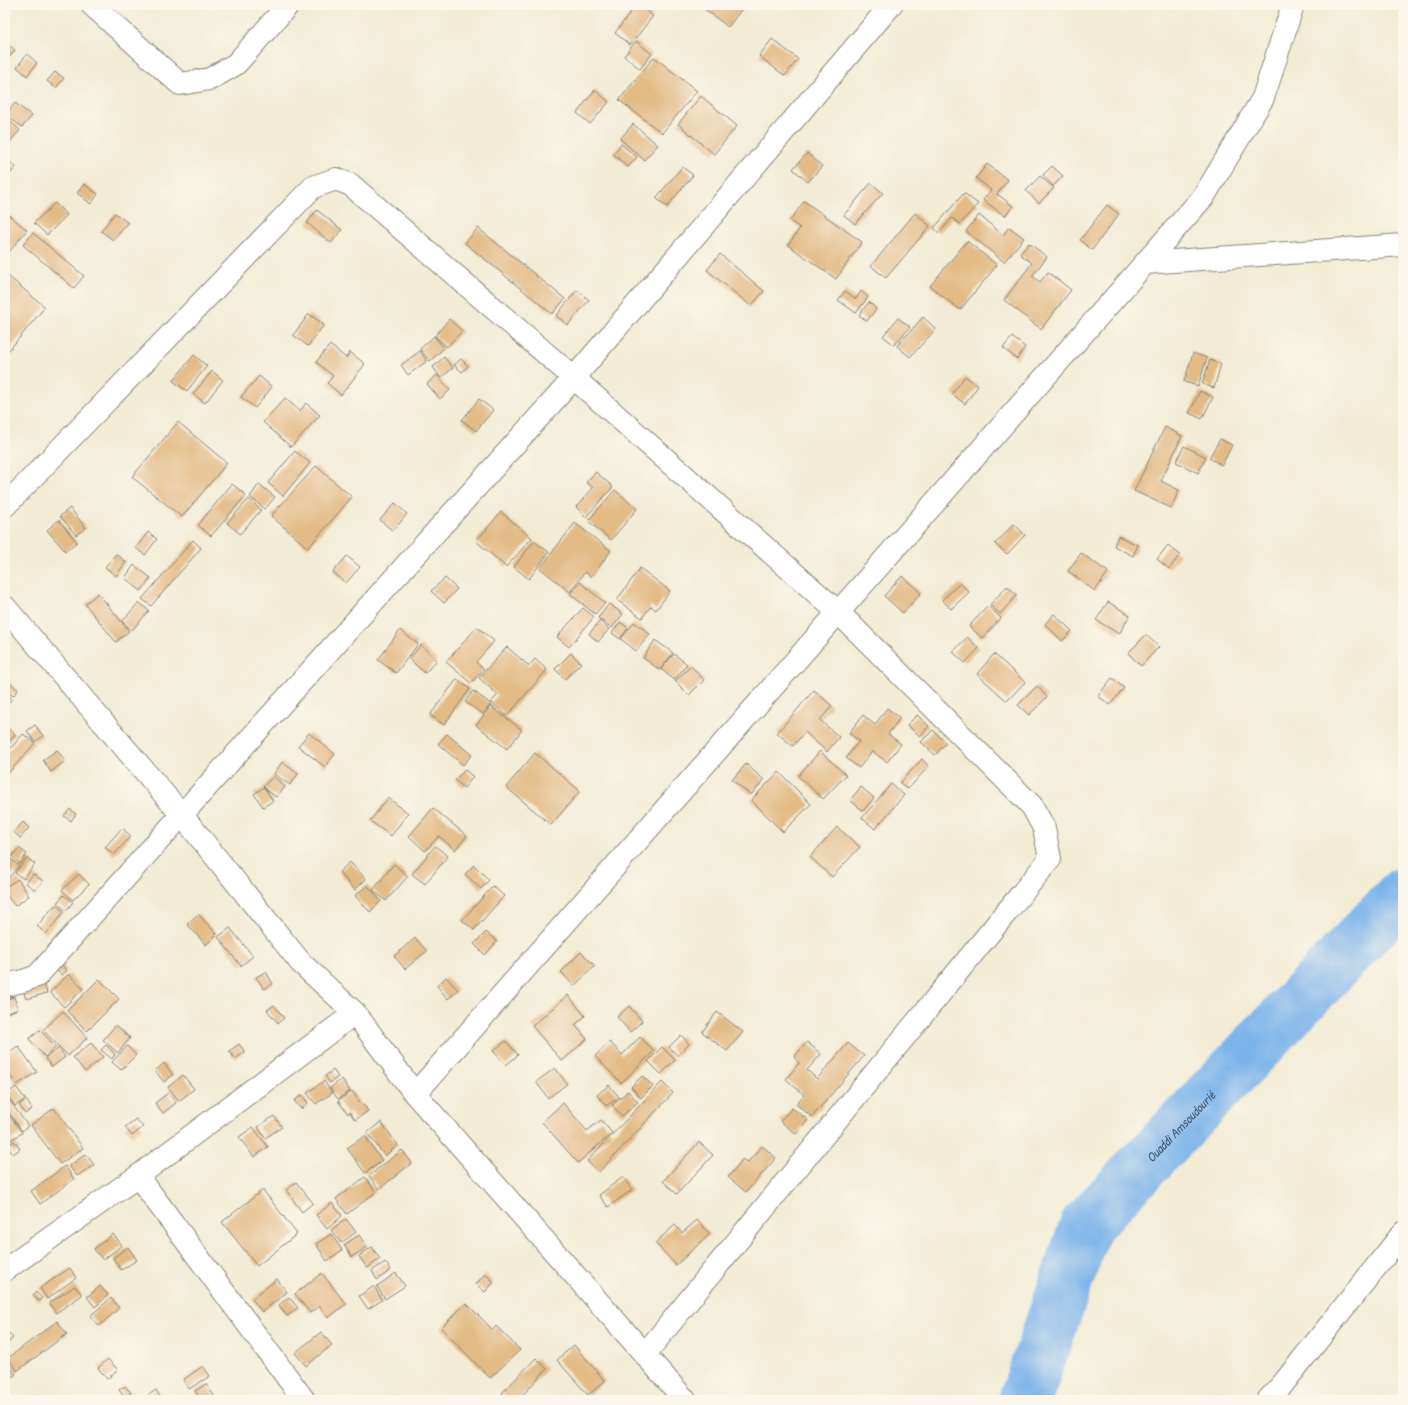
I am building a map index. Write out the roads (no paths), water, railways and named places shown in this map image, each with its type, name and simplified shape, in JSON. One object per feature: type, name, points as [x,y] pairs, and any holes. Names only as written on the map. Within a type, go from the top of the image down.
[{"type":"street","points":[[92,5],[180,84],[210,79],[236,64],[288,5]]},
{"type":"street","points":[[5,985],[37,976],[574,378],[892,5]]},
{"type":"street","points":[[415,1094],[1204,196],[1263,98],[1294,5]]},
{"type":"street","points":[[5,506],[313,187],[336,179],[351,185],[574,378],[838,612],[1032,806],[1044,828],[1050,859],[645,1354]]},
{"type":"street","points":[[1146,263],[1403,245]]},
{"type":"street","points":[[5,607],[181,814],[301,963],[355,1013],[415,1094],[685,1400]]},
{"type":"street","points":[[5,1270],[138,1176],[355,1013]]},
{"type":"street","points":[[138,1176],[304,1400]]},
{"type":"street","points":[[1268,1400],[1282,1386],[1403,1233]]},
{"type":"waterway","name":"Ouaddi Amsoudourié","points":[[1025,1400],[1086,1225],[1403,894]]}]
